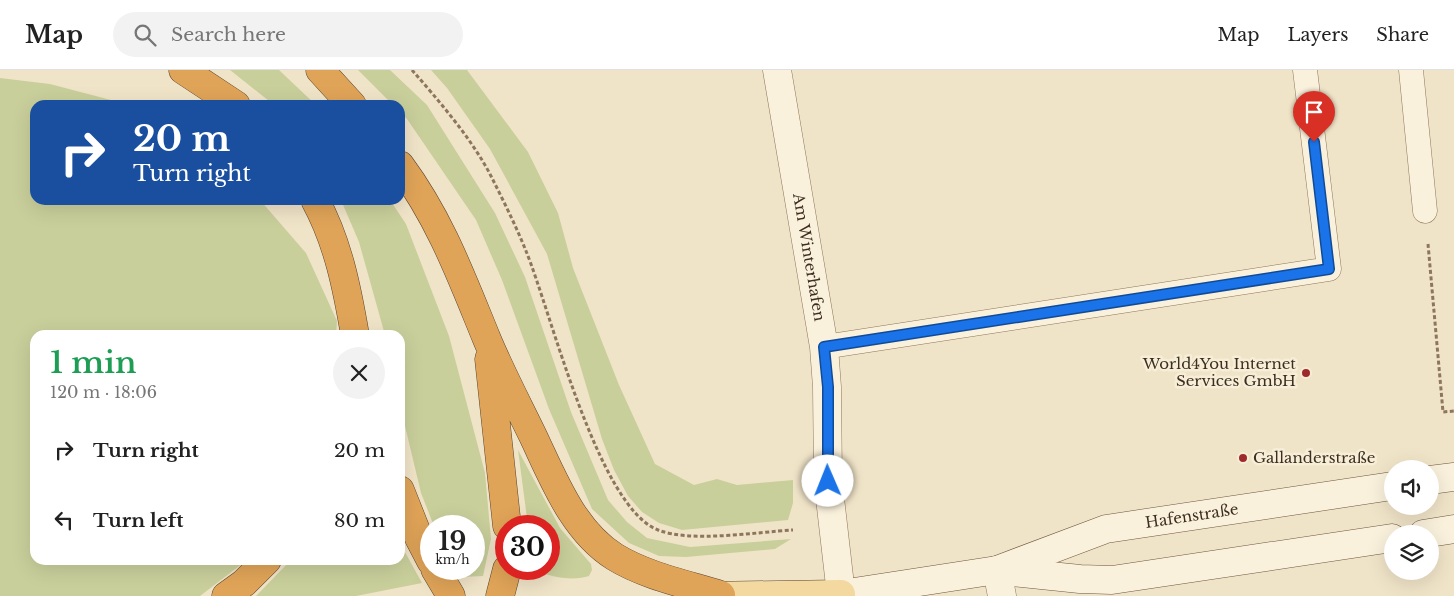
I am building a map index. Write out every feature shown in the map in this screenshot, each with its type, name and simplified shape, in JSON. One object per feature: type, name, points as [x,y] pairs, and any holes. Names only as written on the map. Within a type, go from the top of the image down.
[{"type":"highway","points":[[183,70],[228,100]]},
{"type":"highway","points":[[320,70],[347,100]]},
{"type":"highway","points":[[405,173],[428,208],[445,240],[468,288],[486,338],[566,504],[598,544],[614,557],[635,567],[721,596]]},
{"type":"highway","points":[[318,205],[339,258],[354,330]]},
{"type":"highway","points":[[486,338],[506,515]]},
{"type":"highway","points":[[405,503],[420,540]]},
{"type":"highway","points":[[226,596],[244,583],[262,565]]},
{"type":"highway","points":[[442,580],[452,596]]},
{"type":"highway","points":[[500,596],[504,580]]},
{"type":"main road","name":"Am Winterhafen","points":[[777,70],[824,347],[828,387],[828,481],[838,595]]},
{"type":"main road","points":[[1439,479],[1454,477]]},
{"type":"main road","name":"Hafenstraße","points":[[999,583],[1106,529],[1384,487]]},
{"type":"main road","points":[[1439,531],[1454,529]]},
{"type":"main road","name":"Hafenstraße","points":[[704,596],[838,595],[999,583],[1080,579],[1112,580],[1384,539]]},
{"type":"lane","points":[[824,347],[1329,269],[1305,70]]},
{"type":"lane","points":[[1411,70],[1425,212]]},
{"type":"path","points":[[412,70],[444,105],[490,174],[526,251],[593,444],[614,484],[634,513],[656,530],[682,537],[793,530]]},
{"type":"path","points":[[1425,212],[1442,412],[1454,411]]},
{"type":"green space","points":[[230,70],[279,70],[311,100],[268,100]]},
{"type":"green space","points":[[358,70],[390,70],[427,105],[495,213],[525,277],[571,412],[608,500],[627,522],[647,538],[690,547],[791,539],[775,549],[686,557],[659,556],[629,543],[592,509],[549,409],[502,280],[476,220],[405,117],[405,100],[388,100]]},
{"type":"green space","points":[[431,70],[467,70],[528,152],[558,213],[573,268],[619,385],[655,464],[694,485],[717,479],[737,485],[793,480],[793,503],[788,520],[682,530],[659,523],[642,512],[628,496],[614,470],[602,439],[547,254],[490,149],[447,88]]},
{"type":"green space","points":[[0,78],[50,84],[111,100],[30,100],[30,205],[264,205],[306,253],[337,321],[336,330],[30,330],[30,565],[240,565],[200,596],[0,596]]},
{"type":"green space","points":[[343,205],[393,205],[406,224],[449,336],[485,473],[491,539],[485,567],[485,515],[430,515],[421,493],[405,426],[405,330],[384,330],[359,242]]},
{"type":"green space","points":[[518,450],[553,515],[527,515]]},
{"type":"green space","points":[[560,528],[591,564],[592,570],[589,576],[583,578],[560,578]]},
{"type":"green space","points":[[405,552],[422,583],[356,596],[256,596],[286,565],[405,565]]},
{"type":"place","name":"World4You Internet Services GmbH","points":[[1306,373]]},
{"type":"place","name":"Gallanderstraße","points":[[1243,458]]},
{"type":"route","points":[[828,481],[828,387],[824,347],[1329,269],[1314,142]]}]
